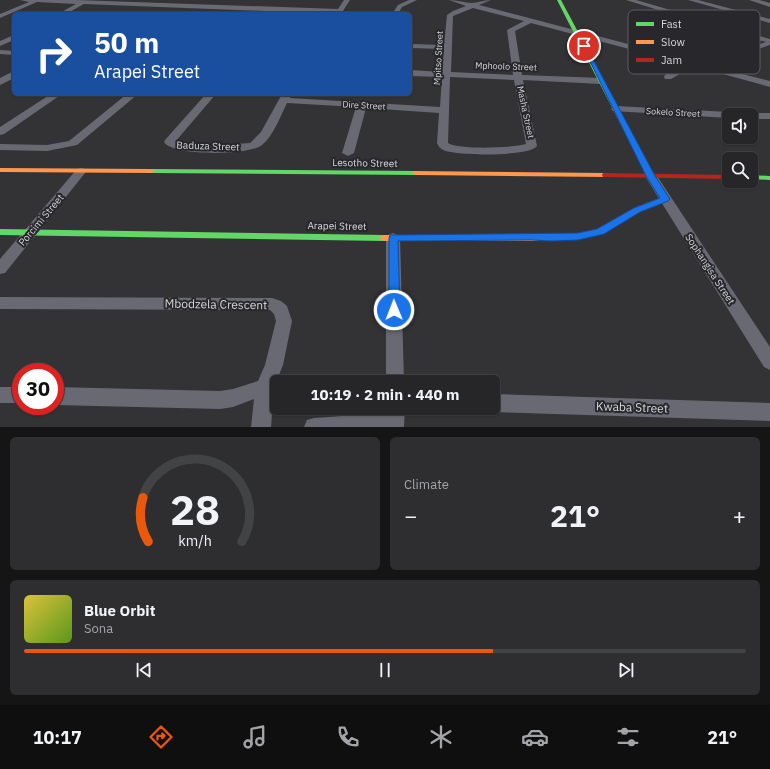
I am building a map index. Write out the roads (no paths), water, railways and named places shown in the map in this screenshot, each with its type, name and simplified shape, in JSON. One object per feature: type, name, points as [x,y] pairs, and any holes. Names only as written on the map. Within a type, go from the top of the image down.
[{"type":"street","points":[[23,0],[235,7],[286,12],[296,0]]},
{"type":"street","points":[[0,16],[37,0]]},
{"type":"street","points":[[124,11],[142,0]]},
{"type":"street","points":[[177,12],[194,0]]},
{"type":"street","points":[[230,12],[244,0]]},
{"type":"street","points":[[340,12],[348,0]]},
{"type":"street","points":[[396,12],[400,6],[414,0]]},
{"type":"street","points":[[452,0],[558,28],[575,29],[628,47]]},
{"type":"street","name":"Mpitso Street","points":[[442,143],[450,15],[472,5],[488,0]]},
{"type":"street","points":[[559,0],[650,176]]},
{"type":"street","points":[[629,0],[663,10]]},
{"type":"street","points":[[642,4],[659,0]]},
{"type":"street","points":[[691,0],[729,10]]},
{"type":"street","points":[[752,0],[770,4]]},
{"type":"street","points":[[65,12],[87,1]]},
{"type":"street","points":[[760,18],[770,21]]},
{"type":"street","name":"Masha Street","points":[[442,143],[451,149],[523,149],[532,146],[518,77],[511,30],[529,20]]},
{"type":"street","points":[[0,44],[12,38]]},
{"type":"street","points":[[760,39],[770,42]]},
{"type":"street","points":[[760,45],[770,42]]},
{"type":"street","points":[[412,46],[448,47]]},
{"type":"street","points":[[0,52],[12,53]]},
{"type":"street","name":"Mphoolo Street","points":[[412,73],[601,81]]},
{"type":"street","points":[[668,77],[675,74]]},
{"type":"street","points":[[731,74],[770,84]]},
{"type":"street","points":[[0,82],[12,75]]},
{"type":"street","points":[[0,132],[54,96]]},
{"type":"street","points":[[0,147],[58,147],[73,143],[131,96]]},
{"type":"street","name":"Baduza Street","points":[[209,96],[169,142],[170,144],[182,148],[248,147],[258,143],[262,139],[286,97]]},
{"type":"street","name":"Dire Street","points":[[286,97],[445,110]]},
{"type":"street","points":[[348,153],[362,104]]},
{"type":"street","name":"Sokelo Street","points":[[616,108],[722,115]]},
{"type":"street","points":[[758,116],[770,116]]},
{"type":"street","name":"Lesotho Street","points":[[0,170],[722,177]]},
{"type":"street","name":"Porcimi Street","points":[[0,269],[31,234],[81,171]]},
{"type":"street","name":"Sophangisa Street","points":[[650,176],[770,362]]},
{"type":"street","points":[[758,177],[770,178]]},
{"type":"street","name":"Arapei Street","points":[[0,232],[31,234],[393,238],[531,236],[552,238],[578,236],[600,232],[637,210],[665,199]]},
{"type":"street","points":[[393,238],[395,375]]},
{"type":"street","name":"Mbodzela Crescent","points":[[0,303],[272,304],[280,308],[283,313],[284,321],[274,364],[265,387],[261,427]]},
{"type":"street","points":[[64,396],[220,400],[240,396],[265,387]]},
{"type":"street","points":[[0,395],[12,395]]},
{"type":"street","name":"Kwaba Street","points":[[500,403],[770,412]]},
{"type":"street","points":[[314,427],[395,419]]}]
